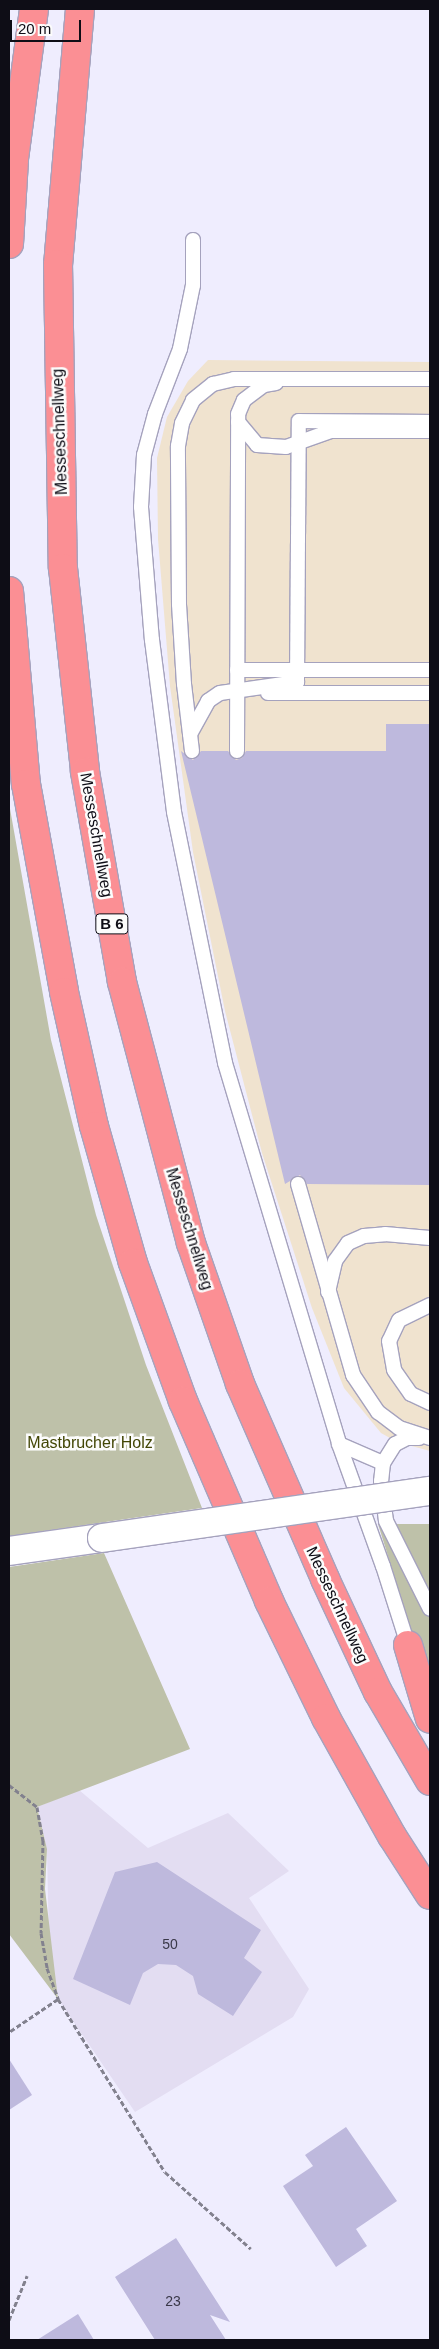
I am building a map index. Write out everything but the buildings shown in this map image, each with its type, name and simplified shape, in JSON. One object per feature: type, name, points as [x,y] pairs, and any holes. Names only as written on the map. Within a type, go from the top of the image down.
[{"type":"highway","points":[[9,244],[14,159],[34,9]]},
{"type":"highway","name":"Messeschnellweg","points":[[80,9],[58,264],[63,568],[85,772],[122,982],[191,1243],[240,1384],[325,1579],[378,1692],[430,1781]]},
{"type":"highway","points":[[9,591],[26,784],[64,992],[94,1126],[133,1263],[183,1400],[269,1601],[331,1726],[392,1836],[430,1895]]},
{"type":"highway","points":[[408,1645],[430,1719]]},
{"type":"street","points":[[9,1551],[430,1491]]},
{"type":"lane","points":[[193,240],[193,285],[183,336],[155,414],[144,464],[141,507],[162,728],[187,885],[225,1063],[339,1444],[383,1566],[408,1645]]},
{"type":"lane","points":[[237,751],[238,422],[244,400],[264,385],[313,378]]},
{"type":"lane","points":[[192,751],[179,604],[178,446],[182,423],[193,400],[213,384],[234,379],[430,378]]},
{"type":"lane","points":[[190,734],[208,701],[220,693],[298,682],[299,421],[430,422]]},
{"type":"lane","points":[[238,422],[257,445],[286,448],[339,431],[430,431]]},
{"type":"lane","points":[[237,670],[430,670]]},
{"type":"lane","points":[[237,693],[430,693]]},
{"type":"lane","points":[[298,1184],[328,1295],[353,1376],[378,1412],[399,1428],[426,1438]]},
{"type":"lane","points":[[328,1295],[335,1261],[348,1243],[364,1236],[385,1234],[430,1238]]},
{"type":"lane","points":[[430,1305],[399,1320],[389,1341],[394,1370],[411,1394],[430,1403]]},
{"type":"lane","points":[[426,1438],[407,1438],[395,1444],[384,1463],[381,1481],[386,1521],[430,1608]]},
{"type":"lane","points":[[339,1444],[384,1463]]},
{"type":"path","points":[[9,1785],[37,1807],[43,1840],[41,1933],[47,1968],[58,1999],[165,2172],[251,2249]]},
{"type":"path","points":[[9,2032],[58,1999]]},
{"type":"path","points":[[9,2320],[27,2276]]},
{"type":"shaded area","points":[[208,360],[430,362],[430,1451],[397,1442],[381,1433],[344,1388],[312,1308],[262,1153],[225,1011],[193,852],[170,686],[158,539],[157,458],[167,417],[188,381]]},
{"type":"shaded area","points":[[79,1790],[148,1848],[228,1813],[289,1871],[249,1898],[309,1989],[293,2017],[135,2112],[58,1999],[49,1946],[47,1849],[37,1807]]},
{"type":"green space","name":"Mastbrucher Holz","points":[[9,803],[51,1040],[96,1215],[146,1365],[202,1508],[9,1536]]},
{"type":"green space","points":[[378,1524],[430,1524],[430,1691]]},
{"type":"green space","points":[[104,1553],[190,1749],[37,1807],[47,1849],[45,1889],[58,1999],[9,1934],[9,1567]]}]
